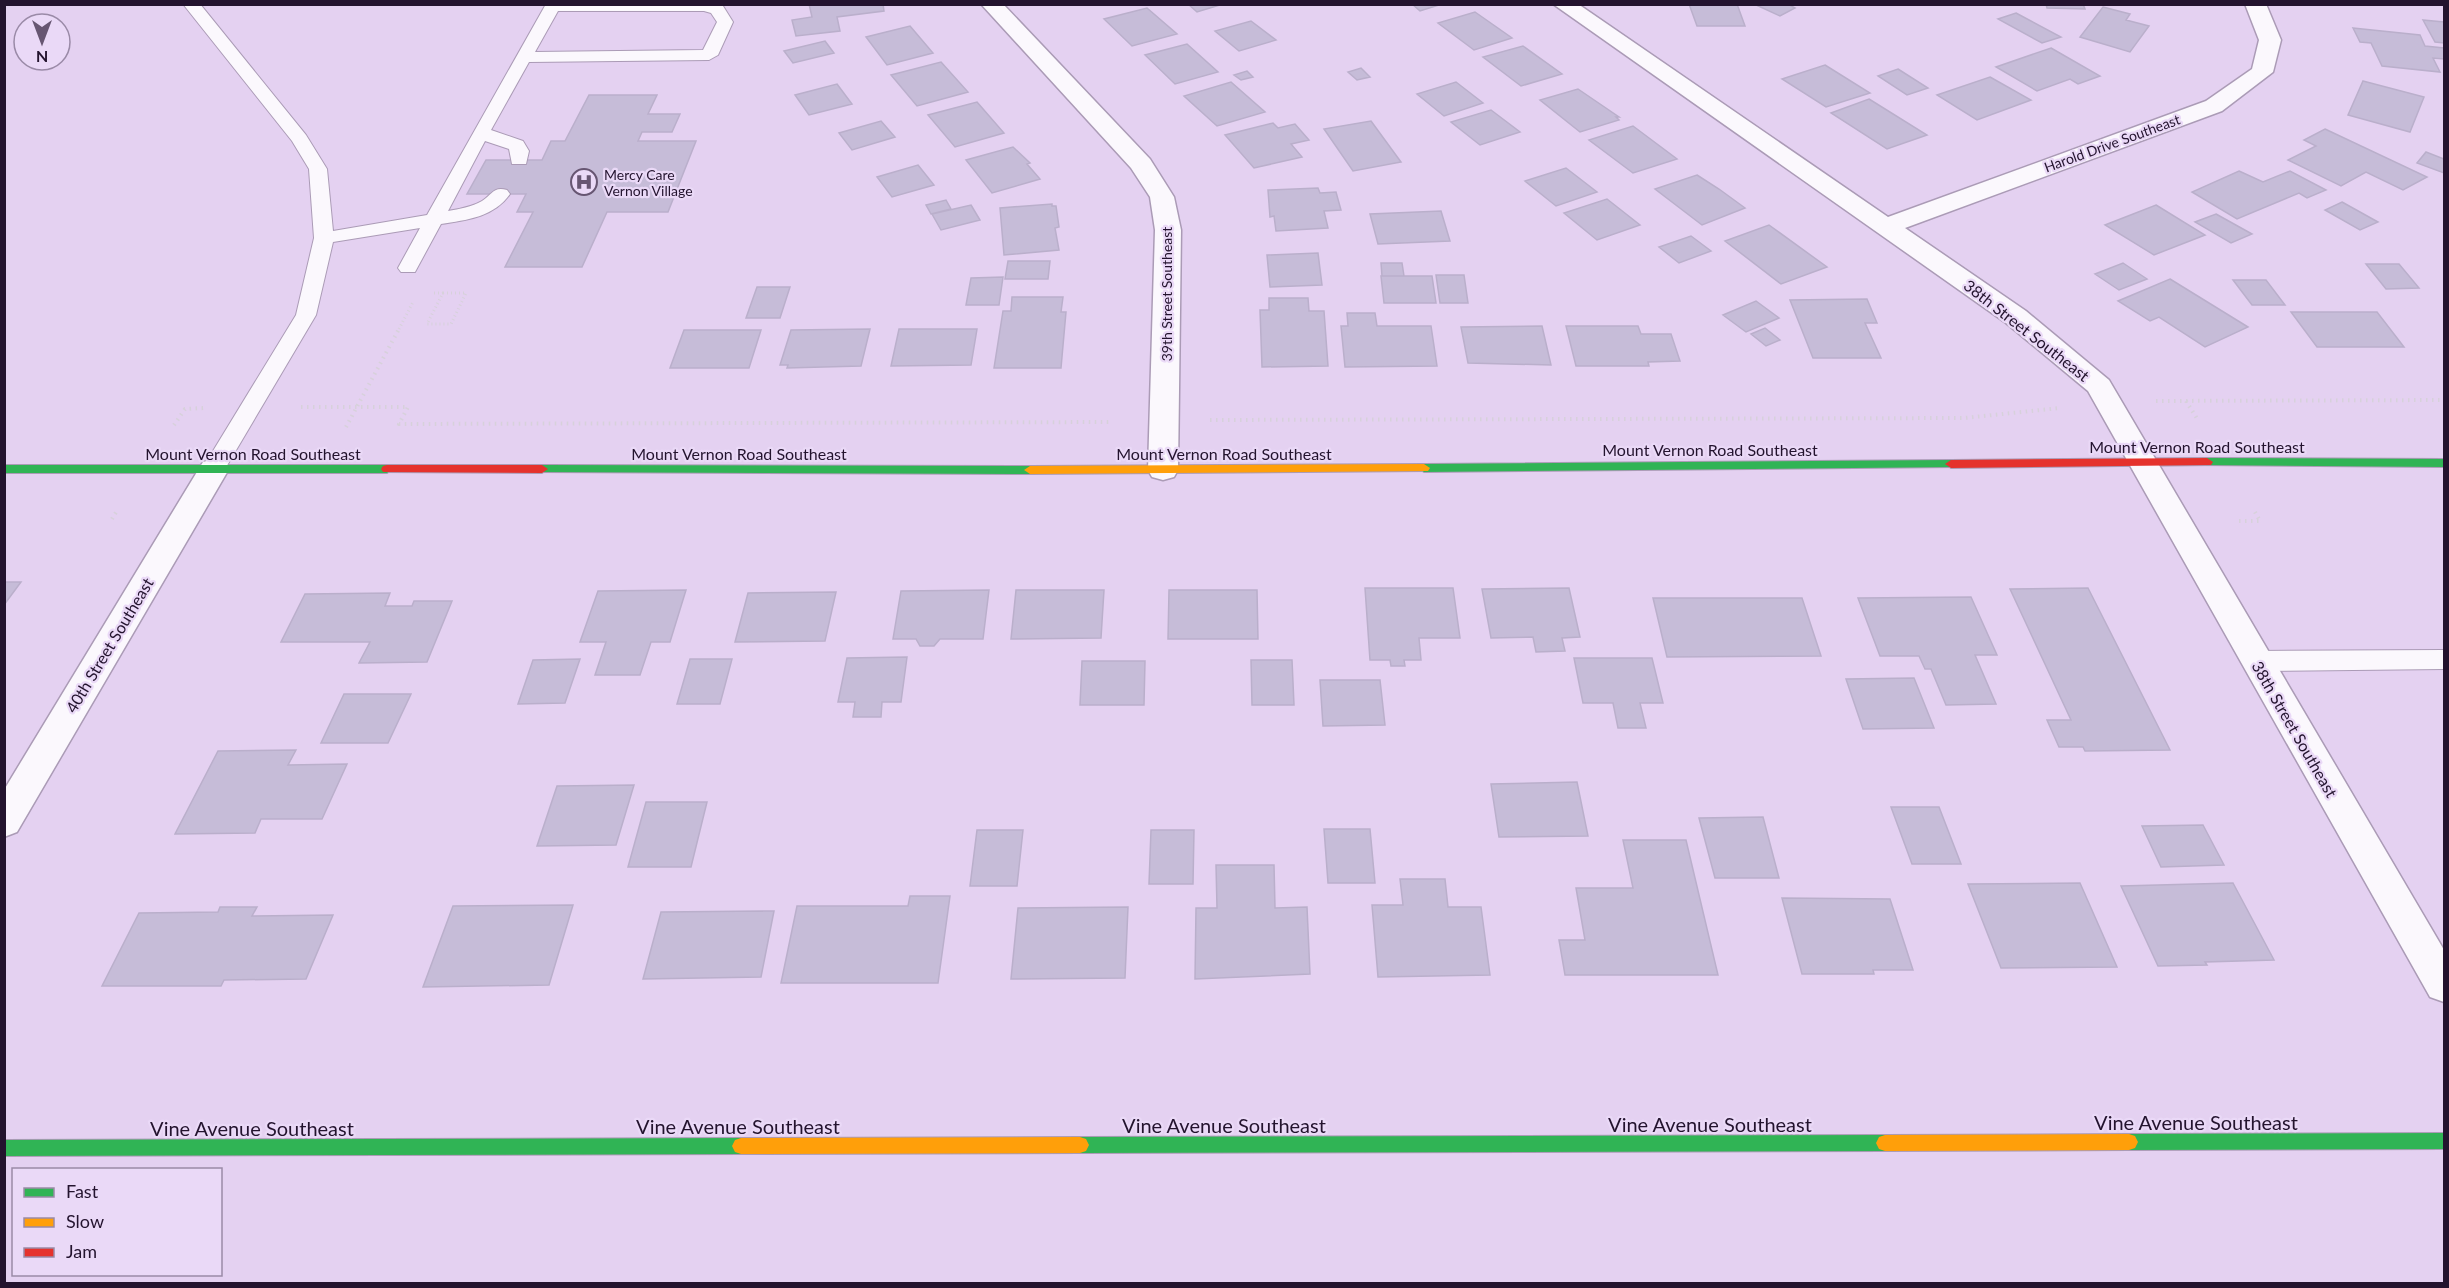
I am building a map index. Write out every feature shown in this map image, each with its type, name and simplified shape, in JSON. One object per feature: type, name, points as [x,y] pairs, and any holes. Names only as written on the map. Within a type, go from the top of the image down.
[{"type":"main road","name":"Mount Vernon Road Southeast","points":[[8,467],[1163,470],[2143,462],[2445,463]]},
{"type":"main road","name":"Vine Avenue Southeast","points":[[4,1148],[2445,1141]]},
{"type":"street","name":"39th Street Southeast","points":[[990,4],[1141,164],[1162,197],[1168,230],[1163,470]]},
{"type":"street","name":"38th Street Southeast","points":[[1563,4],[2016,316],[2099,386],[2255,661],[2437,960],[2445,985]]},
{"type":"street","name":"Harold Drive Southeast","points":[[1888,226],[2214,106],[2262,72],[2270,40],[2255,4]]},
{"type":"street","name":"40th Street Southeast","points":[[4,822],[214,469]]},
{"type":"lane","points":[[191,4],[300,139],[318,170],[324,238],[306,315],[214,469]]},
{"type":"lane","points":[[408,268],[480,133],[553,6],[706,6],[717,10],[725,22],[709,55],[524,57]]},
{"type":"lane","points":[[480,133],[516,145],[520,152],[519,160]]},
{"type":"lane","points":[[324,238],[465,214],[490,205],[500,194]]},
{"type":"lane","points":[[2255,661],[2445,660]]},
{"type":"path","points":[[342,436],[418,293]]},
{"type":"path","points":[[426,293],[444,293],[466,293],[450,324],[427,324],[444,293]]},
{"type":"path","points":[[2149,402],[2445,400]]},
{"type":"path","points":[[2186,401],[2201,425]]},
{"type":"path","points":[[301,407],[408,407],[399,424],[1112,422]]},
{"type":"path","points":[[1204,420],[1964,418],[2061,407]]},
{"type":"path","points":[[174,425],[185,409],[204,408]]},
{"type":"path","points":[[2238,521],[2260,521],[2255,512]]},
{"type":"building","points":[[809,4],[883,4],[884,11],[837,17],[840,31],[796,36],[792,20],[812,17]]},
{"type":"building","points":[[1188,4],[1223,4],[1197,12]]},
{"type":"building","points":[[1412,4],[1442,4],[1420,11]]},
{"type":"building","points":[[1689,4],[1737,4],[1745,26],[1697,26]]},
{"type":"building","points":[[1754,4],[1788,4],[1795,8],[1780,16]]},
{"type":"building","points":[[2046,4],[2083,4],[2085,9],[2047,8]]},
{"type":"building","points":[[2103,7],[2130,14],[2126,20],[2149,26],[2130,52],[2080,37]]},
{"type":"building","points":[[1147,8],[1177,34],[1132,46],[1104,19]]},
{"type":"building","points":[[1475,12],[1512,38],[1474,50],[1438,23]]},
{"type":"building","points":[[2016,13],[2061,37],[2042,43],[1998,19]]},
{"type":"building","points":[[2423,20],[2444,22],[2444,43],[2435,42]]},
{"type":"building","points":[[1251,21],[1276,40],[1239,51],[1215,31]]},
{"type":"building","points":[[910,26],[933,53],[887,65],[866,37]]},
{"type":"building","points":[[2353,28],[2420,35],[2425,46],[2444,48],[2444,59],[2433,58],[2440,72],[2382,66],[2371,43],[2360,42]]},
{"type":"building","points":[[825,41],[834,53],[793,63],[784,51]]},
{"type":"building","points":[[1187,44],[1218,72],[1175,84],[1145,55]]},
{"type":"building","points":[[1523,46],[1562,74],[1521,86],[1483,57]]},
{"type":"building","points":[[2051,48],[2100,76],[2078,84],[2070,79],[2037,91],[1996,67]]},
{"type":"building","points":[[941,62],[968,92],[917,106],[891,75]]},
{"type":"building","points":[[1825,65],[1870,93],[1826,107],[1782,79]]},
{"type":"building","points":[[1361,68],[1370,77],[1357,80],[1348,72]]},
{"type":"building","points":[[1898,69],[1928,88],[1907,95],[1878,76]]},
{"type":"building","points":[[1247,71],[1253,77],[1241,80],[1234,75]]},
{"type":"building","points":[[1990,77],[2031,100],[1977,120],[1937,95]]},
{"type":"building","points":[[2363,81],[2424,97],[2410,132],[2348,115]]},
{"type":"building","points":[[1231,82],[1265,112],[1217,126],[1184,96]]},
{"type":"building","points":[[1456,82],[1483,103],[1444,116],[1417,94]]},
{"type":"building","points":[[837,84],[852,104],[809,115],[795,95]]},
{"type":"building","points":[[1578,89],[1619,117],[1616,117],[1619,120],[1580,132],[1540,100]]},
{"type":"building","points":[[589,95],[657,95],[648,114],[680,114],[672,132],[642,132],[638,141],[696,141],[668,212],[607,212],[582,267],[505,267],[533,212],[517,212],[526,194],[467,194],[486,160],[542,160],[551,141],[565,141]]},
{"type":"building","points":[[1869,99],[1927,135],[1887,149],[1831,113]]},
{"type":"building","points":[[977,102],[1004,133],[955,147],[928,115]]},
{"type":"building","points":[[1491,110],[1520,132],[1480,145],[1451,122]]},
{"type":"building","points":[[881,121],[895,137],[852,150],[839,133]]},
{"type":"building","points":[[1371,121],[1401,162],[1353,171],[1324,129]]},
{"type":"building","points":[[1273,123],[1278,128],[1295,124],[1309,140],[1291,144],[1302,157],[1254,168],[1225,135]]},
{"type":"building","points":[[1633,126],[1677,159],[1633,173],[1589,140]]},
{"type":"building","points":[[2325,129],[2427,177],[2403,190],[2366,172],[2341,186],[2288,160],[2316,146],[2304,140]]},
{"type":"building","points":[[1013,147],[1030,163],[1027,164],[1040,179],[992,193],[966,160]]},
{"type":"building","points":[[2426,152],[2444,159],[2444,173],[2417,163]]},
{"type":"building","points":[[918,165],[934,185],[892,197],[877,177]]},
{"type":"building","points":[[1566,168],[1597,192],[1556,206],[1525,181]]},
{"type":"building","points":[[2239,171],[2263,182],[2290,171],[2326,190],[2307,198],[2299,193],[2237,219],[2192,192]]},
{"type":"building","points":[[1697,175],[1745,208],[1702,225],[1655,189]]},
{"type":"building","points":[[1318,188],[1320,193],[1336,192],[1341,210],[1324,211],[1328,228],[1276,231],[1274,216],[1270,217],[1268,190]]},
{"type":"building","points":[[1607,199],[1640,225],[1597,240],[1564,213]]},
{"type":"building","points":[[946,200],[951,209],[931,214],[926,205]]},
{"type":"building","points":[[2342,202],[2378,222],[2360,230],[2325,210]]},
{"type":"building","points":[[1052,204],[1056,206],[1059,227],[1055,228],[1059,250],[1004,255],[1000,208]]},
{"type":"building","points":[[971,205],[980,220],[941,230],[932,214]]},
{"type":"building","points":[[2156,205],[2205,235],[2154,255],[2105,225]]},
{"type":"building","points":[[1441,211],[1450,241],[1378,244],[1370,214]]},
{"type":"building","points":[[2216,214],[2252,234],[2231,243],[2195,222]]},
{"type":"building","points":[[1769,225],[1827,267],[1781,284],[1725,241]]},
{"type":"building","points":[[1691,236],[1711,251],[1679,263],[1659,247]]},
{"type":"building","points":[[1318,253],[1322,285],[1270,287],[1267,255]]},
{"type":"building","points":[[1008,261],[1050,261],[1048,279],[1005,279]]},
{"type":"building","points":[[1381,263],[1402,263],[1404,276],[1382,276]]},
{"type":"building","points":[[2123,263],[2147,279],[2119,290],[2095,274]]},
{"type":"building","points":[[2366,264],[2399,264],[2419,288],[2386,289]]},
{"type":"building","points":[[1436,275],[1464,275],[1468,303],[1440,303]]},
{"type":"building","points":[[1381,276],[1432,276],[1436,303],[1384,303]]},
{"type":"building","points":[[1003,277],[999,305],[966,305],[971,278]]},
{"type":"building","points":[[2170,279],[2248,327],[2205,347],[2159,317],[2150,321],[2118,301]]},
{"type":"building","points":[[2233,280],[2266,280],[2285,305],[2252,305]]},
{"type":"building","points":[[757,287],[790,287],[780,318],[746,318]]},
{"type":"building","points":[[1012,297],[1063,297],[1061,312],[1066,312],[1061,368],[994,368],[1003,311],[1011,311]]},
{"type":"building","points":[[1269,298],[1308,298],[1309,311],[1324,311],[1328,366],[1262,367],[1260,310],[1269,310]]},
{"type":"building","points":[[1867,299],[1877,323],[1865,323],[1881,358],[1813,358],[1790,300]]},
{"type":"building","points":[[1756,301],[1779,318],[1746,332],[1723,315]]},
{"type":"building","points":[[2291,312],[2377,312],[2404,347],[2317,347]]},
{"type":"building","points":[[1347,313],[1375,313],[1377,326],[1431,326],[1437,366],[1345,367],[1341,326],[1348,326]]},
{"type":"building","points":[[1542,326],[1551,365],[1468,363],[1461,327]]},
{"type":"building","points":[[1566,326],[1638,326],[1641,334],[1671,334],[1680,361],[1648,362],[1649,366],[1576,366]]},
{"type":"building","points":[[1765,328],[1780,340],[1766,346],[1751,334]]},
{"type":"building","points":[[870,329],[861,366],[787,368],[788,365],[780,365],[791,330]]},
{"type":"building","points":[[899,329],[977,329],[971,365],[891,366]]},
{"type":"building","points":[[684,330],[761,330],[749,368],[670,368]]},
{"type":"building","points":[[4,582],[21,582],[4,605]]},
{"type":"building","points":[[1365,588],[1453,588],[1460,638],[1419,638],[1421,660],[1404,660],[1405,666],[1391,666],[1390,660],[1370,660]]},
{"type":"building","points":[[1569,588],[1580,637],[1562,638],[1565,651],[1536,652],[1533,637],[1491,638],[1482,589]]},
{"type":"building","points":[[2088,588],[2170,750],[2085,751],[2083,747],[2059,747],[2047,720],[2071,720],[2010,589]]},
{"type":"building","points":[[686,590],[670,642],[651,642],[640,675],[595,675],[606,642],[580,642],[598,591]]},
{"type":"building","points":[[989,590],[983,639],[940,639],[934,646],[920,646],[916,639],[893,639],[901,591]]},
{"type":"building","points":[[1016,590],[1104,590],[1101,638],[1011,639]]},
{"type":"building","points":[[1169,590],[1257,590],[1258,639],[1168,639]]},
{"type":"building","points":[[836,592],[825,641],[735,642],[748,593]]},
{"type":"building","points":[[390,593],[385,606],[412,606],[414,601],[452,601],[427,662],[359,663],[370,642],[281,642],[305,594]]},
{"type":"building","points":[[1971,597],[1997,655],[1975,655],[1996,704],[1946,705],[1931,669],[1925,669],[1919,656],[1880,656],[1858,598]]},
{"type":"building","points":[[1653,598],[1802,598],[1821,656],[1667,657]]},
{"type":"building","points":[[907,657],[901,702],[882,702],[881,717],[853,717],[855,702],[838,702],[847,658]]},
{"type":"building","points":[[1574,658],[1652,658],[1663,703],[1640,703],[1646,728],[1618,728],[1613,703],[1583,703]]},
{"type":"building","points":[[580,659],[565,703],[518,704],[533,660]]},
{"type":"building","points":[[690,659],[732,659],[720,704],[677,704]]},
{"type":"building","points":[[1251,660],[1292,660],[1294,705],[1252,705]]},
{"type":"building","points":[[1082,661],[1145,661],[1144,705],[1080,705]]},
{"type":"building","points":[[1914,678],[1934,728],[1863,729],[1846,679]]},
{"type":"building","points":[[1320,680],[1380,680],[1385,725],[1323,726]]},
{"type":"building","points":[[344,694],[411,694],[388,743],[321,743]]},
{"type":"building","points":[[296,750],[288,765],[347,764],[322,819],[261,819],[255,833],[175,834],[218,751]]},
{"type":"building","points":[[1577,782],[1588,836],[1499,837],[1491,784]]},
{"type":"building","points":[[634,785],[616,845],[537,846],[557,786]]},
{"type":"building","points":[[646,802],[707,802],[691,867],[628,867]]},
{"type":"building","points":[[1891,807],[1939,807],[1961,864],[1912,864]]},
{"type":"building","points":[[1763,817],[1779,878],[1715,878],[1699,818]]},
{"type":"building","points":[[2203,825],[2224,865],[2161,867],[2142,826]]},
{"type":"building","points":[[1324,829],[1370,829],[1375,883],[1328,883]]},
{"type":"building","points":[[977,830],[1023,830],[1017,886],[970,886]]},
{"type":"building","points":[[1151,830],[1194,830],[1193,884],[1149,884]]},
{"type":"building","points":[[1623,840],[1686,840],[1718,975],[1565,975],[1559,940],[1585,940],[1576,888],[1633,888]]},
{"type":"building","points":[[1216,865],[1274,865],[1275,908],[1307,907],[1310,974],[1195,979],[1196,908],[1217,908]]},
{"type":"building","points":[[1400,879],[1445,879],[1448,907],[1481,907],[1490,975],[1378,977],[1372,905],[1403,905]]},
{"type":"building","points":[[2080,883],[2117,967],[2001,968],[1968,884]]},
{"type":"building","points":[[2233,883],[2274,960],[2158,966],[2121,886]]},
{"type":"building","points":[[910,896],[950,896],[938,983],[781,983],[797,906],[908,906]]},
{"type":"building","points":[[1782,898],[1890,899],[1913,970],[1873,970],[1874,974],[1802,974]]},
{"type":"building","points":[[573,905],[549,985],[423,987],[453,906]]},
{"type":"building","points":[[220,907],[257,907],[252,916],[333,915],[306,979],[224,980],[221,986],[102,986],[139,913],[218,912]]},
{"type":"building","points":[[1128,907],[1125,978],[1011,979],[1018,908]]},
{"type":"building","points":[[774,911],[761,977],[643,979],[661,912]]},
{"type":"traffic: fast","points":[[2207,462],[2444,463]]},
{"type":"traffic: fast","points":[[1424,468],[1951,464]]},
{"type":"traffic: fast","points":[[4,469],[387,469]]},
{"type":"traffic: fast","points":[[542,469],[1030,470]]},
{"type":"traffic: fast","points":[[2129,1142],[2444,1141]]},
{"type":"traffic: fast","points":[[1080,1145],[1885,1143]]},
{"type":"traffic: fast","points":[[4,1148],[741,1146]]},
{"type":"traffic: slow","points":[[1030,470],[1424,468]]},
{"type":"traffic: slow","points":[[1885,1143],[2129,1142]]},
{"type":"traffic: slow","points":[[741,1146],[1080,1145]]},
{"type":"traffic: jam","points":[[1951,464],[2207,462]]},
{"type":"traffic: jam","points":[[387,469],[542,469]]},
{"type":"place","name":"Mercy Care Vernon Village","points":[[584,182]]}]
